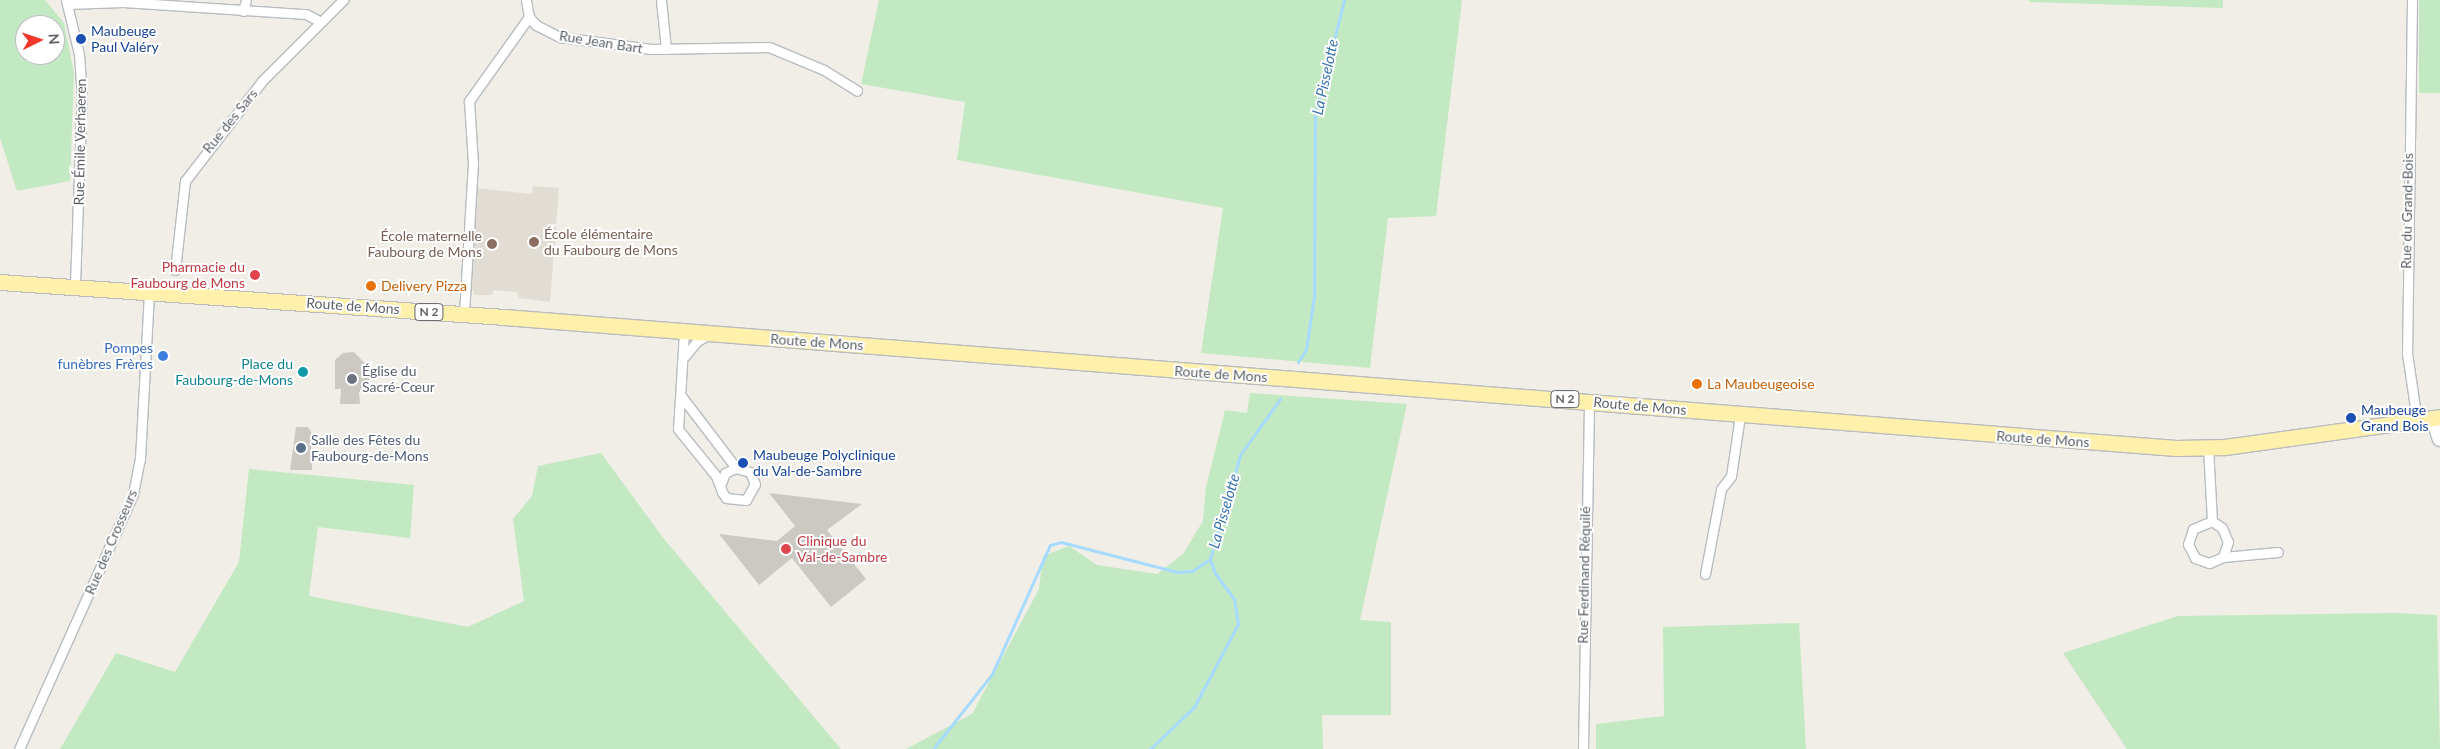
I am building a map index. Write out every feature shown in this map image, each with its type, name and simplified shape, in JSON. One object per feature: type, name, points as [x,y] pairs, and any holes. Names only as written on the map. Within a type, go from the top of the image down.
[{"type":"main road","name":"Route de Mons","points":[[0,282],[76,285],[464,314],[1589,401],[1740,416],[2176,448],[2208,447],[2437,418]]},
{"type":"street","points":[[243,11],[246,0]]},
{"type":"street","name":"Rue des Sars","points":[[175,270],[184,181],[262,81],[343,0]]},
{"type":"street","points":[[464,314],[473,164],[469,101],[529,17],[526,0]]},
{"type":"street","points":[[661,0],[666,49]]},
{"type":"street","name":"Rue du Grand-Bois","points":[[2412,0],[2407,353],[2418,421]]},
{"type":"street","points":[[66,2],[123,1],[306,14],[321,22]]},
{"type":"street","name":"Rue Émile Verhaeren","points":[[66,2],[79,54],[82,93],[76,285]]},
{"type":"street","name":"Rue Jean Bart","points":[[529,17],[536,25],[560,37],[666,49],[768,47],[824,70],[857,91]]},
{"type":"street","name":"Rue des Crosseurs","points":[[19,749],[133,494],[140,459],[149,291]]},
{"type":"street","points":[[682,396],[736,468],[754,477],[751,496],[732,501],[678,429],[677,415],[682,396],[685,356],[684,332]]},
{"type":"street","points":[[685,356],[697,341],[711,334]]},
{"type":"street","name":"Rue Ferdinand Réquilé","points":[[1583,749],[1589,401]]},
{"type":"street","points":[[1705,574],[1721,489],[1731,476],[1740,416]]},
{"type":"street","points":[[2437,418],[2440,439]]},
{"type":"street","points":[[2208,447],[2212,521]]},
{"type":"street","points":[[720,486],[725,473],[736,468]]},
{"type":"street","points":[[2212,521],[2222,528],[2228,542],[2223,557]]},
{"type":"street","points":[[2212,521],[2193,529],[2188,544],[2195,558],[2209,563],[2223,557],[2278,552]]},
{"type":"shaded area","points":[[533,186],[559,188],[550,302],[519,298],[517,292],[494,290],[491,295],[475,295],[468,280],[476,188],[532,194]]},
{"type":"green space","points":[[0,0],[45,0],[57,15],[15,15],[15,65],[65,65],[65,28],[74,73],[70,181],[17,191],[0,138]]},
{"type":"green space","points":[[879,0],[1462,0],[1436,216],[1388,218],[1370,368],[1201,353],[1223,208],[957,160],[965,102],[861,84]]},
{"type":"green space","points":[[2029,0],[2223,0],[2223,8],[2029,2]]},
{"type":"green space","points":[[2419,0],[2440,0],[2440,93],[2419,93]]},
{"type":"green space","points":[[1250,393],[1407,404],[1360,620],[1391,622],[1391,715],[1322,715],[1323,749],[906,749],[972,714],[1039,589],[1043,556],[1069,546],[1097,565],[1157,574],[1183,554],[1203,521],[1206,487],[1225,410],[1247,413]]},
{"type":"green space","points":[[601,453],[664,539],[841,749],[60,749],[116,653],[175,672],[239,562],[249,469],[414,485],[410,538],[318,527],[309,596],[468,627],[524,601],[513,519],[532,496],[538,466]]},
{"type":"green space","points":[[2393,613],[2437,615],[2440,749],[2127,749],[2063,653],[2178,616]]},
{"type":"green space","points":[[1799,623],[1806,749],[1596,749],[1596,724],[1664,716],[1663,627]]},
{"type":"building","name":"Église du Sacré-Cœur","points":[[354,352],[369,368],[369,391],[359,392],[360,404],[340,404],[341,389],[335,389],[335,360],[343,353]]},
{"type":"building","name":"Salle des Fêtes du Faubourg-de-Mons","points":[[296,427],[308,427],[311,432],[312,470],[290,470]]},
{"type":"building","name":"Clinique du Val-de-Sambre","points":[[769,493],[862,504],[827,530],[866,579],[831,607],[792,558],[759,585],[719,534],[777,541],[795,526]]},
{"type":"waterway","name":"La Pisselotte","points":[[1298,362],[1306,349],[1314,297],[1315,115],[1344,0]]},
{"type":"waterway","name":"La Pisselotte","points":[[1150,749],[1194,707],[1238,624],[1234,599],[1215,573],[1210,559],[1240,455],[1280,399]]},
{"type":"waterway","points":[[933,749],[992,674],[1050,545],[1061,542],[1177,572],[1192,571],[1210,559]]},
{"type":"place","name":"Maubeuge Paul Valéry","points":[[81,39]]},
{"type":"place","name":"École élémentaire du Faubourg de Mons","points":[[534,242]]},
{"type":"place","name":"École maternelle Faubourg de Mons","points":[[492,244]]},
{"type":"place","name":"Pharmacie du Faubourg de Mons","points":[[255,275]]},
{"type":"place","name":"Delivery Pizza","points":[[371,286]]},
{"type":"place","name":"Pompes funèbres Frères","points":[[163,356]]},
{"type":"place","name":"Place du Faubourg-de-Mons","points":[[303,372]]},
{"type":"place","name":"Église du Sacré-Cœur","points":[[352,379]]},
{"type":"place","name":"La Maubeugeoise","points":[[1697,384]]},
{"type":"place","name":"Maubeuge Grand Bois","points":[[2351,418]]},
{"type":"place","name":"Salle des Fêtes du Faubourg-de-Mons","points":[[301,448]]},
{"type":"place","name":"Maubeuge Polyclinique du Val-de-Sambre","points":[[743,463]]},
{"type":"place","name":"Clinique du Val-de-Sambre","points":[[786,549]]}]
